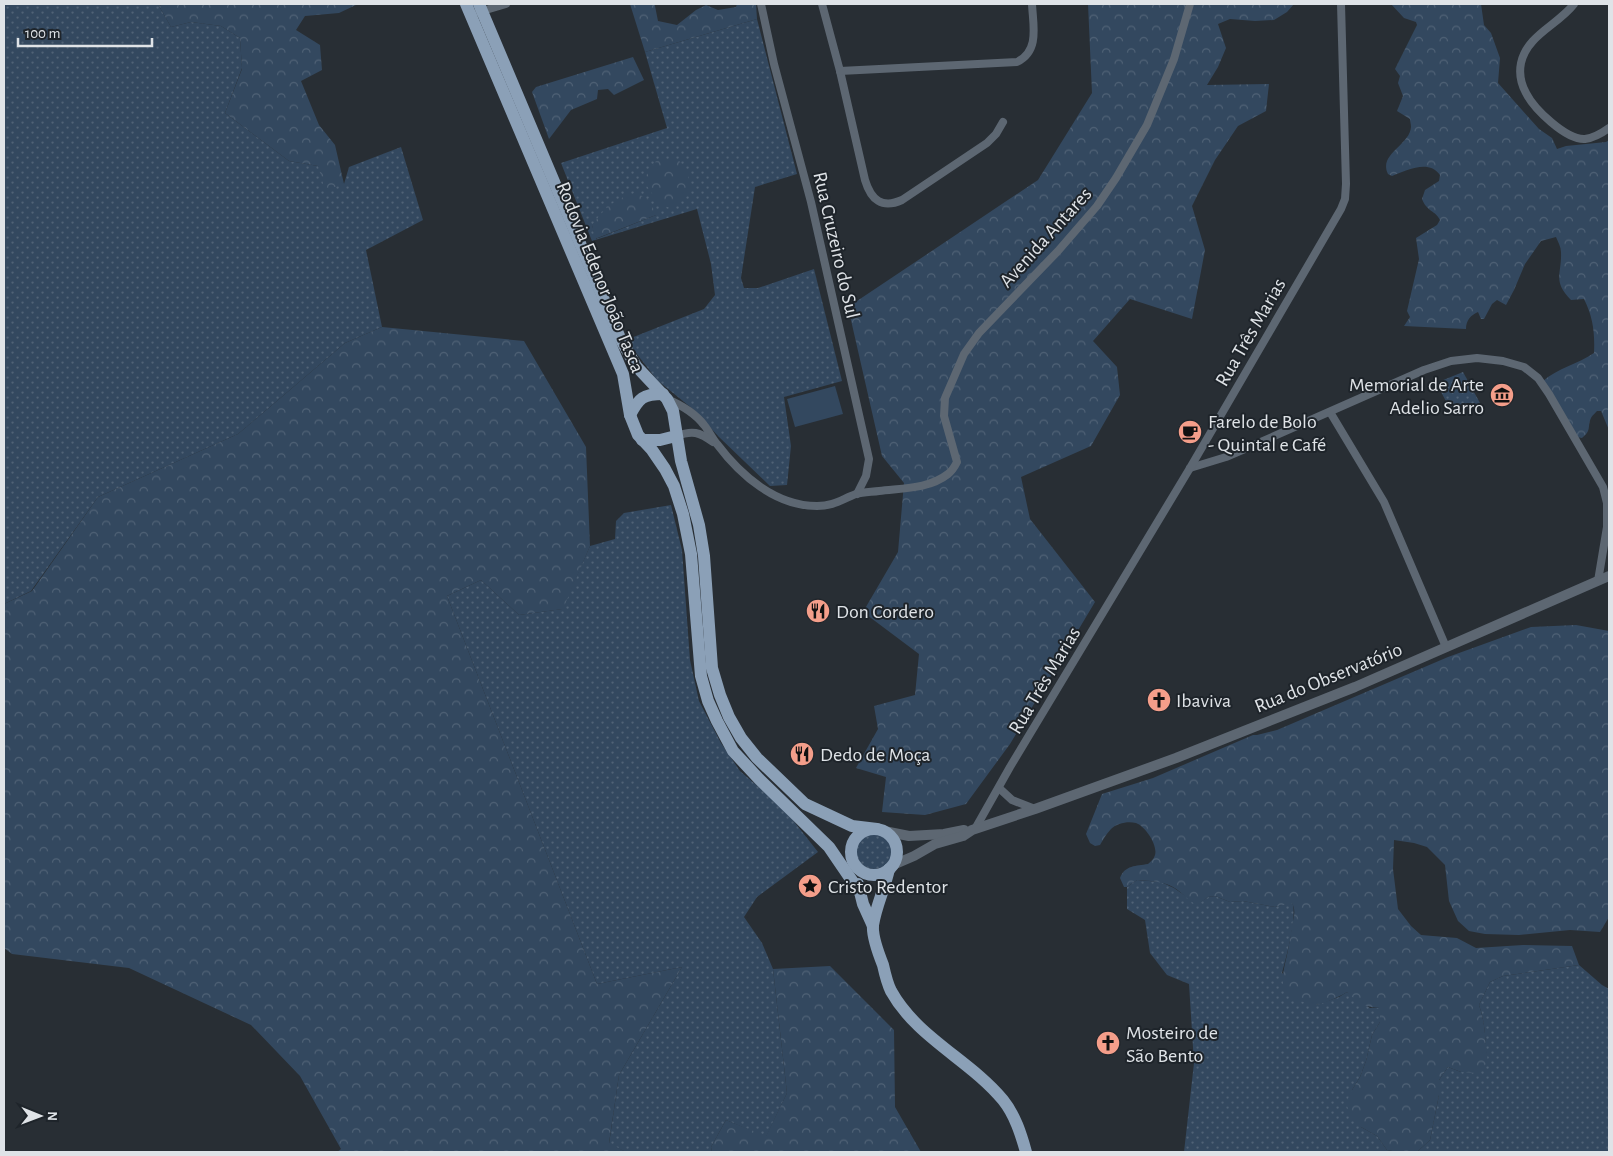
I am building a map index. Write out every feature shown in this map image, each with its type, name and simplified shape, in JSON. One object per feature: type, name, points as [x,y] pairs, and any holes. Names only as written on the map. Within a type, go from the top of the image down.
[{"type":"main road","name":"Rodovia Edenor João Tasca","points":[[474,9],[620,338],[636,366],[665,396],[673,410],[676,436],[699,525],[704,556],[712,668],[729,717],[741,738],[757,758],[805,804],[852,826],[880,830]]},
{"type":"main road","name":"Rodovia Edenor João Tasca","points":[[474,9],[624,374],[630,415],[638,435],[652,450],[665,469],[674,486],[684,514],[691,554],[701,676],[708,702],[716,721],[734,751],[759,779],[829,847],[852,865],[863,904],[873,926]]},
{"type":"main road","points":[[630,415],[642,397],[648,394],[665,396]]},
{"type":"main road","points":[[642,440],[660,440],[676,436]]},
{"type":"main road","points":[[808,827],[818,810]]},
{"type":"main road","points":[[891,867],[877,875],[870,874],[852,865],[852,848],[858,836],[864,831],[880,830],[889,834],[896,846],[896,859],[891,867],[873,926],[878,952],[891,990],[902,1007],[934,1040],[990,1086],[1004,1102],[1018,1127],[1026,1152]]},
{"type":"street","points":[[474,9],[506,4]]},
{"type":"street","name":"Rua Cruzeiro do Sul","points":[[760,4],[810,202],[866,442],[869,459],[866,476],[857,494]]},
{"type":"street","points":[[822,4],[868,189],[872,197],[884,203],[892,204],[902,200],[987,143],[996,134],[1003,122]]},
{"type":"street","points":[[840,71],[1017,62],[1029,55],[1033,44],[1032,4]]},
{"type":"street","name":"Avenida Antares","points":[[857,494],[920,487],[950,473],[958,462],[944,416],[945,398],[964,354],[979,333],[1058,251],[1097,206],[1116,178],[1147,125],[1171,68],[1190,4]]},
{"type":"street","name":"Rua Três Marias","points":[[974,830],[1190,468],[1345,199],[1341,4]]},
{"type":"street","points":[[1574,4],[1530,43],[1521,61],[1521,82],[1525,92],[1537,108],[1563,131],[1575,138],[1586,139],[1598,135],[1609,128]]},
{"type":"street","points":[[1190,468],[1254,445],[1424,370],[1451,361],[1478,358],[1503,361],[1524,367],[1538,378],[1550,394],[1603,487],[1607,503],[1607,526],[1598,581]]},
{"type":"street","points":[[665,396],[692,413],[704,424],[717,444],[739,469],[762,488],[780,499],[801,505],[819,506],[838,503],[857,494]]},
{"type":"street","points":[[1330,412],[1384,502],[1446,647]]},
{"type":"street","points":[[676,436],[690,432],[702,434],[717,444]]},
{"type":"street","points":[[1196,457],[1211,462]]},
{"type":"street","name":"Rua do Observatório","points":[[891,867],[935,844],[963,836],[974,830],[1176,758],[1355,687],[1609,576]]},
{"type":"street","points":[[998,788],[1012,800],[1035,809]]},
{"type":"street","name":"Rua do Observatório","points":[[880,830],[909,836],[974,830]]},
{"type":"green space","points":[[4,4],[164,4],[159,6],[171,27],[191,22],[221,26],[240,38],[242,68],[225,113],[289,161],[318,166],[344,184],[349,167],[401,147],[423,220],[366,250],[382,327],[345,343],[238,434],[98,497],[31,591],[4,604]]},
{"type":"green space","points":[[164,4],[358,4],[339,13],[305,16],[296,30],[320,45],[322,70],[301,81],[319,125],[335,145],[344,184],[325,190],[318,166],[289,161],[225,113],[242,69],[240,38],[221,26],[191,22],[171,27],[159,6]]},
{"type":"green space","points":[[630,4],[655,4],[658,21],[677,25],[696,10],[706,5],[718,10],[736,7],[737,4],[756,4],[757,19],[645,52]]},
{"type":"green space","points":[[1088,4],[1294,4],[1287,12],[1274,20],[1230,19],[1218,24],[1226,48],[1218,67],[1207,85],[1269,84],[1266,111],[1238,126],[1215,160],[1192,206],[1205,250],[1192,319],[1130,299],[1093,341],[1117,367],[1120,395],[1091,446],[1021,477],[1030,519],[1095,602],[1010,744],[966,804],[925,815],[882,812],[886,777],[856,768],[878,729],[874,706],[915,695],[919,654],[863,612],[898,552],[904,483],[882,456],[848,307],[1038,180],[1092,93]]},
{"type":"green space","points":[[1391,4],[1481,4],[1484,25],[1491,33],[1500,58],[1498,83],[1539,129],[1552,138],[1557,149],[1609,140],[1609,430],[1601,411],[1597,411],[1591,417],[1588,431],[1585,435],[1582,438],[1576,437],[1543,381],[1594,353],[1593,325],[1584,299],[1571,300],[1560,282],[1561,250],[1556,237],[1541,241],[1525,264],[1506,305],[1497,300],[1492,304],[1484,319],[1481,319],[1478,312],[1475,313],[1468,320],[1466,329],[1404,326],[1410,317],[1407,311],[1419,259],[1416,238],[1437,225],[1440,220],[1426,206],[1422,199],[1425,190],[1439,181],[1440,175],[1435,170],[1424,167],[1418,167],[1392,176],[1388,174],[1387,161],[1406,139],[1411,127],[1410,119],[1397,111],[1403,96],[1398,83],[1400,76],[1395,69],[1417,25],[1416,22],[1404,18]]},
{"type":"green space","points":[[757,19],[797,174],[755,187],[741,278],[744,288],[758,288],[814,269],[842,381],[784,397],[791,446],[787,485],[770,486],[694,410],[657,380],[633,349],[631,338],[704,309],[715,295],[711,264],[697,209],[592,241],[561,163],[667,128],[645,52]],"holes":[[[656,215],[596,239],[592,225]]]},
{"type":"green space","points":[[633,57],[644,80],[614,95],[608,89],[598,90],[597,99],[571,110],[549,139],[532,92],[536,87]]},
{"type":"green space","points":[[678,159],[688,174],[690,194],[670,208],[659,204],[643,180],[656,161]]},
{"type":"green space","points":[[635,193],[649,199],[656,215],[595,239],[592,225],[601,214],[616,201]]},
{"type":"green space","points":[[382,327],[524,341],[586,447],[590,546],[563,609],[519,615],[481,580],[447,596],[597,984],[682,967],[619,1075],[609,1143],[626,1152],[337,1152],[341,1149],[300,1076],[251,1025],[129,968],[12,954],[4,948],[4,604],[32,591],[98,497],[238,434],[345,343]]},
{"type":"green space","points":[[1463,372],[1480,403],[1456,414],[1452,412],[1436,383]]},
{"type":"green space","points":[[835,386],[843,414],[795,427],[787,399]]},
{"type":"green space","points":[[671,505],[682,550],[690,660],[699,701],[721,743],[740,771],[792,819],[818,852],[757,897],[744,917],[762,943],[773,969],[787,1093],[766,1137],[726,1120],[711,1147],[712,1152],[626,1152],[609,1144],[619,1075],[682,967],[597,984],[447,596],[481,580],[519,615],[562,609],[590,546],[615,539],[616,521],[624,513]]},
{"type":"green space","points":[[1576,625],[1609,631],[1609,917],[1600,932],[1570,930],[1519,935],[1485,934],[1469,931],[1458,921],[1449,901],[1445,865],[1427,847],[1394,840],[1393,869],[1398,909],[1411,926],[1421,935],[1457,938],[1476,948],[1523,945],[1572,946],[1579,965],[1503,976],[1490,982],[1479,1005],[1484,1026],[1488,1062],[1477,1073],[1461,1072],[1448,1067],[1439,1080],[1439,1095],[1430,1140],[1417,1152],[1387,1150],[1377,1136],[1361,1127],[1351,1117],[1346,1103],[1360,1077],[1372,1035],[1380,1022],[1380,1008],[1362,1004],[1347,992],[1322,1004],[1315,1005],[1295,999],[1289,994],[1283,984],[1283,977],[1294,916],[1292,903],[1275,907],[1243,901],[1230,902],[1215,896],[1208,897],[1197,905],[1173,887],[1160,882],[1137,880],[1124,887],[1120,878],[1128,868],[1148,864],[1155,856],[1155,846],[1147,832],[1136,823],[1123,823],[1113,827],[1100,845],[1095,846],[1090,843],[1086,834],[1102,794],[1153,778],[1253,735],[1277,730],[1448,657],[1531,627]]},
{"type":"green space","points":[[874,833],[887,838],[892,851],[887,864],[874,869],[861,864],[856,851],[861,838]]},
{"type":"green space","points":[[1137,880],[1161,882],[1174,888],[1197,904],[1208,897],[1215,896],[1230,902],[1243,901],[1275,907],[1292,902],[1293,926],[1282,973],[1316,1005],[1339,997],[1347,992],[1370,1008],[1380,1008],[1380,1022],[1372,1035],[1360,1077],[1352,1090],[1361,1127],[1377,1136],[1387,1150],[1398,1152],[1184,1152],[1194,1063],[1189,984],[1167,975],[1150,953],[1145,920],[1127,909],[1127,887]]},
{"type":"green space","points":[[1579,965],[1609,989],[1609,1152],[1417,1152],[1430,1140],[1439,1095],[1439,1080],[1448,1067],[1461,1072],[1487,1062],[1484,1026],[1479,1005],[1490,982],[1503,976]]},
{"type":"green space","points":[[830,966],[894,1030],[895,1107],[921,1152],[712,1152],[711,1147],[726,1120],[766,1136],[787,1093],[773,969]]},
{"type":"place","name":"Memorial de Arte Adelio Sarro","points":[[1502,395]]},
{"type":"place","name":"Farelo de Bolo - Quintal e Café","points":[[1190,432]]},
{"type":"place","name":"Don Cordero","points":[[818,611]]},
{"type":"place","name":"Ibaviva","points":[[1159,700]]},
{"type":"place","name":"Dedo de Moça","points":[[802,754]]},
{"type":"place","name":"Cristo Redentor","points":[[810,886]]},
{"type":"place","name":"Mosteiro de São Bento","points":[[1108,1043]]}]
